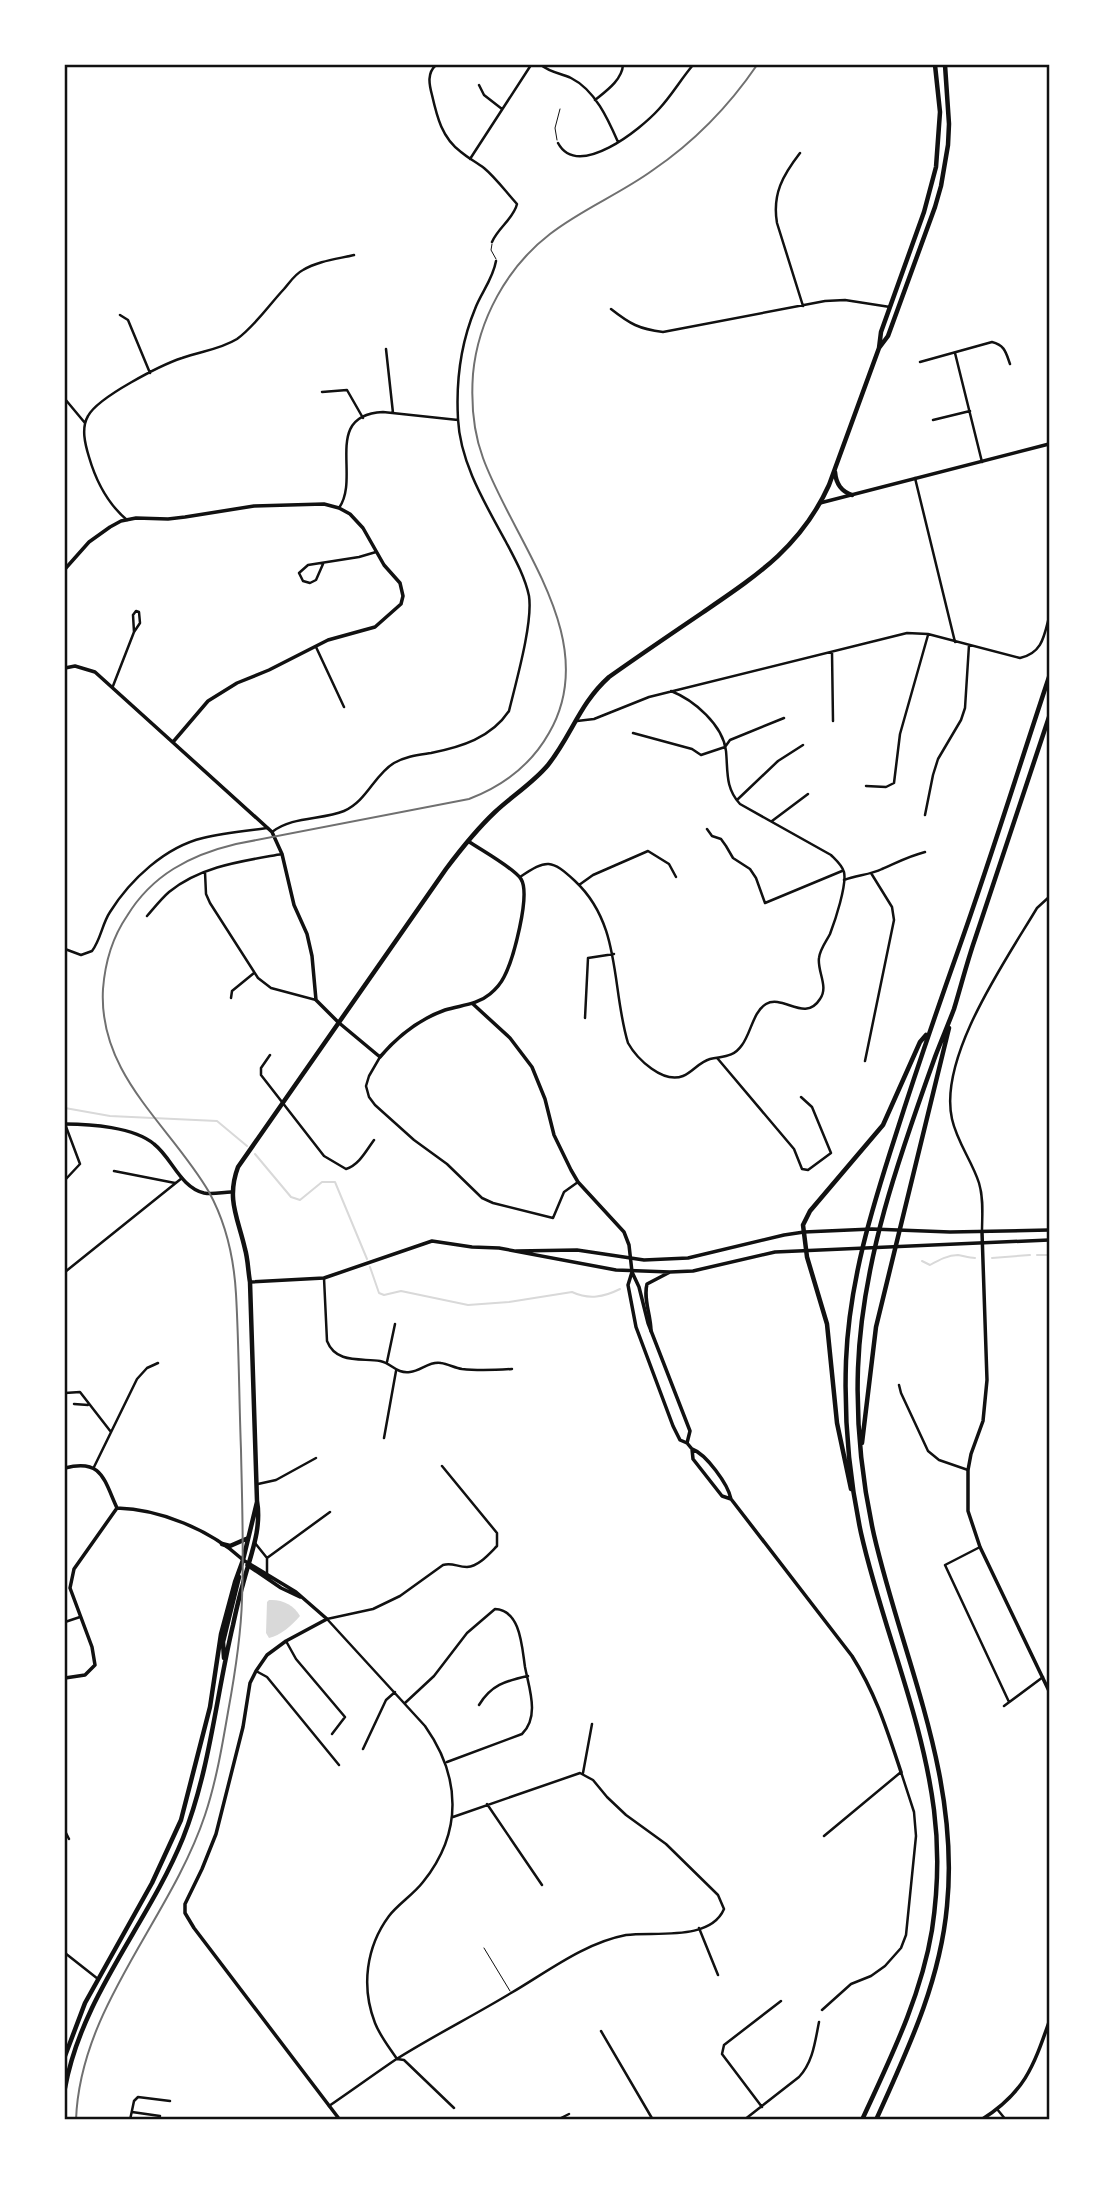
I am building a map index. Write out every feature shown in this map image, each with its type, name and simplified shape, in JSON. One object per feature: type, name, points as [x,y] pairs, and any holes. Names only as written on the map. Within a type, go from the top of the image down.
[{"type":"main road","points":[[879,348],[881,332],[924,212],[936,167],[940,112],[935,65]]},
{"type":"main road","points":[[225,1663],[223,1642],[257,1501],[258,1484],[250,1282],[232,1192],[238,1167],[446,869],[497,810],[546,767],[559,750],[583,705],[609,677],[752,579],[780,556],[798,536],[820,503],[879,348],[892,327],[941,186],[949,124],[945,65]]},
{"type":"main road","points":[[835,468],[836,482],[841,489],[852,495]]},
{"type":"main road","points":[[859,1523],[848,1450],[845,1386],[848,1326],[859,1261],[870,1214],[929,1031],[1049,677]]},
{"type":"main road","points":[[876,2120],[921,2015],[940,1957],[947,1907],[949,1847],[946,1808],[937,1757],[875,1537],[867,1497],[860,1450],[858,1389],[862,1315],[884,1213],[1049,717]]},
{"type":"main road","points":[[860,1450],[875,1334],[953,1010]]},
{"type":"main road","points":[[862,2120],[913,2001],[925,1964],[934,1909],[937,1854],[934,1810],[926,1765],[843,1460],[827,1324],[807,1257],[803,1225],[810,1210],[883,1125],[920,1042],[929,1031]]},
{"type":"main road","points":[[65,2088],[78,2037],[91,2006],[159,1887],[183,1838],[212,1735],[225,1663],[255,1543],[260,1515],[257,1501]]},
{"type":"main road","points":[[222,1544],[230,1546],[247,1539]]},
{"type":"main road","points":[[65,2056],[79,2015],[153,1883],[181,1820],[210,1707],[221,1634],[243,1560]]},
{"type":"street","points":[[436,65],[429,76],[436,116],[443,132],[450,142],[489,173],[517,204],[516,210],[501,226],[492,242]]},
{"type":"street","points":[[471,159],[531,65]]},
{"type":"street","points":[[541,65],[552,73],[568,76],[581,84],[608,120],[618,142]]},
{"type":"street","points":[[595,100],[616,81],[623,72],[623,65]]},
{"type":"street","points":[[558,143],[570,156],[581,157],[592,155],[618,142],[633,133],[660,108],[693,65]]},
{"type":"street","points":[[479,85],[484,95],[502,109]]},
{"type":"street","points":[[800,153],[783,175],[775,211],[803,306]]},
{"type":"street","points":[[127,520],[109,501],[96,477],[83,432],[89,413],[121,388],[169,363],[211,351],[236,339],[302,271],[316,264],[354,255]]},
{"type":"street","points":[[65,949],[81,955],[92,951],[108,914],[123,894],[149,867],[180,847],[201,839],[270,830],[348,809],[365,794],[378,776],[395,762],[410,756],[471,743],[499,723],[509,711],[530,616],[529,596],[519,567],[470,469],[458,420],[461,362],[466,333],[475,307],[495,272],[496,261]]},
{"type":"street","points":[[611,309],[636,327],[663,332],[825,301],[845,300],[890,307]]},
{"type":"street","points":[[120,315],[128,320],[150,373]]},
{"type":"street","points":[[920,362],[992,342],[1000,343],[1010,364]]},
{"type":"street","points":[[386,349],[393,413]]},
{"type":"street","points":[[955,353],[982,461]]},
{"type":"street","points":[[323,392],[347,390],[363,418]]},
{"type":"street","points":[[65,399],[85,423]]},
{"type":"street","points":[[933,420],[970,411]]},
{"type":"street","points":[[340,508],[345,496],[349,430],[363,418],[374,412],[458,420]]},
{"type":"street","points":[[820,503],[1049,444]]},
{"type":"street","points":[[915,478],[955,642]]},
{"type":"street","points":[[65,569],[89,542],[110,527],[127,520],[185,517],[254,506],[324,504],[350,514],[363,528],[376,552],[400,583],[401,604],[375,627],[315,645],[269,670],[237,683],[208,701],[173,742]]},
{"type":"street","points":[[323,564],[316,580],[310,583],[303,581],[299,573],[305,566],[376,552]]},
{"type":"street","points":[[113,686],[141,620],[139,612],[136,611],[133,615],[134,632]]},
{"type":"street","points":[[574,722],[594,719],[623,706],[671,691],[907,633],[928,635],[1020,658],[1030,656],[1041,645],[1049,617]]},
{"type":"street","points":[[866,786],[886,788],[894,783],[900,734],[928,635]]},
{"type":"street","points":[[315,645],[344,708]]},
{"type":"street","points":[[925,815],[938,759],[965,708],[969,645]]},
{"type":"street","points":[[832,652],[833,721]]},
{"type":"street","points":[[65,668],[85,668],[113,686],[270,830],[282,853],[294,905],[307,934],[316,1000]]},
{"type":"street","points":[[520,877],[538,865],[550,864],[566,872],[579,885],[600,914],[614,954],[626,1036],[634,1054],[642,1062],[672,1078],[682,1077],[709,1059],[733,1055],[742,1044],[759,1010],[766,1004],[783,1003],[801,1009],[820,1001],[823,989],[818,961],[835,922],[844,880],[843,870],[831,855],[737,800],[727,780],[725,747],[719,733],[703,710],[671,691]]},
{"type":"street","points":[[633,733],[692,749],[701,755],[725,747],[730,740],[784,718]]},
{"type":"street","points":[[737,800],[765,771],[803,745]]},
{"type":"street","points":[[772,821],[808,794]]},
{"type":"street","points":[[706,829],[712,836],[721,839],[733,858],[750,869],[765,903],[843,870]]},
{"type":"street","points":[[468,841],[520,877],[526,896],[509,966],[503,979],[489,995],[473,1003],[438,1013],[402,1035],[380,1057],[369,1076],[366,1086],[369,1097],[414,1140],[447,1164],[482,1198],[493,1203],[553,1218],[564,1192],[578,1182]]},
{"type":"street","points":[[579,885],[593,875],[648,851],[669,864],[676,877]]},
{"type":"street","points":[[844,880],[871,873],[925,852]]},
{"type":"street","points":[[147,916],[168,893],[205,872],[223,865],[282,853]]},
{"type":"street","points":[[205,872],[206,894],[210,903],[254,973],[271,988],[316,1000],[380,1057]]},
{"type":"street","points":[[866,1061],[894,920],[892,907],[871,873]]},
{"type":"street","points":[[1049,897],[1037,908],[985,996],[961,1048],[951,1083],[951,1118],[980,1185],[982,1198],[987,1380],[983,1421],[968,1470],[968,1511],[980,1547],[1049,1690]]},
{"type":"street","points":[[585,1018],[588,958],[614,954]]},
{"type":"street","points":[[231,998],[232,991],[254,973]]},
{"type":"street","points":[[473,1003],[510,1038],[532,1067],[545,1099],[554,1135],[578,1182],[624,1232],[632,1272],[651,1331],[690,1431],[687,1443]]},
{"type":"street","points":[[270,1055],[261,1068],[261,1074],[324,1156],[346,1169],[356,1165],[374,1140]]},
{"type":"street","points":[[717,1059],[794,1149],[802,1169],[808,1170],[831,1153],[812,1107],[801,1097]]},
{"type":"street","points":[[65,1180],[80,1164],[65,1124],[94,1125],[139,1135],[151,1141],[161,1149],[182,1178],[195,1189],[204,1193],[232,1192]]},
{"type":"street","points":[[114,1171],[174,1183]]},
{"type":"street","points":[[65,1272],[182,1178]]},
{"type":"street","points":[[250,1282],[324,1278],[432,1241],[516,1251],[577,1250],[644,1260],[688,1258],[784,1234],[804,1232],[901,1229],[950,1232],[1049,1230]]},
{"type":"street","points":[[516,1251],[632,1272],[670,1272],[714,1267],[775,1252],[1049,1240]]},
{"type":"street","points":[[632,1272],[628,1285],[636,1327],[680,1440],[701,1452],[729,1490],[731,1499],[868,1680],[880,1707],[914,1812],[916,1836],[906,1935],[901,1948],[885,1966],[872,1976],[851,1984],[822,2010]]},
{"type":"street","points":[[651,1331],[645,1291],[647,1284],[670,1272]]},
{"type":"street","points":[[324,1278],[327,1341],[332,1350],[348,1359],[387,1363],[396,1371],[411,1372],[431,1363],[466,1369],[512,1369]]},
{"type":"street","points":[[387,1363],[396,1324]]},
{"type":"street","points":[[94,1467],[136,1380],[146,1368],[158,1363]]},
{"type":"street","points":[[384,1438],[396,1371]]},
{"type":"street","points":[[900,1385],[901,1394],[928,1451],[939,1460],[968,1470]]},
{"type":"street","points":[[65,1393],[79,1392],[111,1432]]},
{"type":"street","points":[[74,1404],[90,1405]]},
{"type":"street","points":[[692,1449],[693,1459],[722,1496],[731,1499]]},
{"type":"street","points":[[258,1484],[276,1480],[316,1458]]},
{"type":"street","points":[[65,1468],[83,1465],[94,1467],[102,1474],[117,1508]]},
{"type":"street","points":[[340,2120],[194,1928],[185,1913],[185,1904],[216,1833],[243,1727],[250,1683],[267,1655],[286,1641],[327,1619],[376,1608],[400,1596],[443,1565],[449,1563],[471,1566],[484,1559],[497,1546],[497,1533],[442,1466]]},
{"type":"street","points":[[117,1508],[140,1509],[164,1515],[222,1544],[294,1596],[300,1597]]},
{"type":"street","points":[[65,1678],[85,1675],[95,1665],[96,1659],[70,1588],[74,1569],[117,1508]]},
{"type":"street","points":[[267,1558],[330,1512]]},
{"type":"street","points":[[255,1543],[267,1558],[267,1573]]},
{"type":"street","points":[[980,1547],[945,1565],[1009,1702]]},
{"type":"street","points":[[249,1565],[296,1592],[327,1619],[405,1703],[437,1742],[446,1762],[453,1791],[453,1817],[446,1843],[422,1884],[387,1918],[375,1940],[366,1979],[375,2023],[397,2059]]},
{"type":"street","points":[[405,1703],[434,1676],[467,1633],[495,1609],[505,1611],[518,1630],[523,1644],[532,1696],[528,1729],[522,1734],[446,1762]]},
{"type":"street","points":[[65,1622],[80,1617]]},
{"type":"street","points":[[286,1641],[296,1659],[345,1717],[332,1734]]},
{"type":"street","points":[[256,1671],[267,1677],[339,1765]]},
{"type":"street","points":[[1004,1706],[1049,1673]]},
{"type":"street","points":[[479,1706],[486,1694],[496,1685],[528,1676]]},
{"type":"street","points":[[363,1749],[386,1700],[395,1692]]},
{"type":"street","points":[[582,1774],[592,1724]]},
{"type":"street","points":[[824,1836],[901,1772]]},
{"type":"street","points":[[329,2106],[397,2059],[584,1950],[627,1935],[666,1935],[699,1928],[722,1916],[724,1909],[718,1895],[666,1844],[626,1815],[593,1780],[580,1773],[453,1817]]},
{"type":"street","points":[[487,1804],[542,1885]]},
{"type":"street","points":[[65,1832],[69,1839]]},
{"type":"street","points":[[699,1928],[718,1975]]},
{"type":"street","points":[[65,1953],[98,1979]]},
{"type":"street","points":[[762,2108],[722,2054],[722,2050],[724,2045],[781,2001]]},
{"type":"street","points":[[744,2120],[799,2077],[808,2064],[819,2022]]},
{"type":"street","points":[[981,2120],[997,2109],[1023,2083],[1034,2065],[1049,2022]]},
{"type":"street","points":[[601,2031],[653,2120]]},
{"type":"street","points":[[397,2059],[404,2060],[454,2108]]},
{"type":"street","points":[[130,2120],[134,2101],[138,2097],[170,2101]]},
{"type":"street","points":[[997,2109],[1006,2120]]},
{"type":"street","points":[[132,2112],[160,2116]]},
{"type":"street","points":[[557,2120],[569,2114]]},
{"type":"lane","points":[[558,143],[555,128],[559,108]]},
{"type":"lane","points":[[492,242],[491,250],[496,261]]},
{"type":"lane","points":[[484,1948],[512,1993]]},
{"type":"shaded area","points":[[269,1600],[287,1604],[300,1616],[282,1633],[269,1638],[266,1633]]},
{"type":"waterway","points":[[65,1108],[110,1116],[217,1121],[247,1146]]},
{"type":"waterway","points":[[255,1154],[291,1197],[300,1200],[322,1182],[335,1182],[367,1259]]},
{"type":"waterway","points":[[922,1261],[930,1265],[954,1255],[975,1258]]},
{"type":"waterway","points":[[992,1258],[1030,1255]]},
{"type":"waterway","points":[[1037,1255],[1049,1255]]},
{"type":"waterway","points":[[370,1267],[379,1293],[384,1295],[401,1291],[468,1305],[509,1302],[572,1292],[596,1296],[620,1289]]},
{"type":"railway","points":[[76,2120],[81,2078],[93,2039],[109,2001],[190,1854],[209,1803],[235,1670],[243,1581],[238,1333],[231,1255],[220,1216],[209,1192],[140,1098],[112,1048],[105,1020],[103,989],[110,951],[122,924],[148,889],[174,869],[203,854],[236,844],[469,799],[505,781],[534,755],[549,733],[563,698],[566,663],[560,628],[548,593],[497,490],[477,437],[472,385],[481,334],[497,296],[535,247],[562,225],[640,179],[683,148],[723,109],[757,65]]}]
